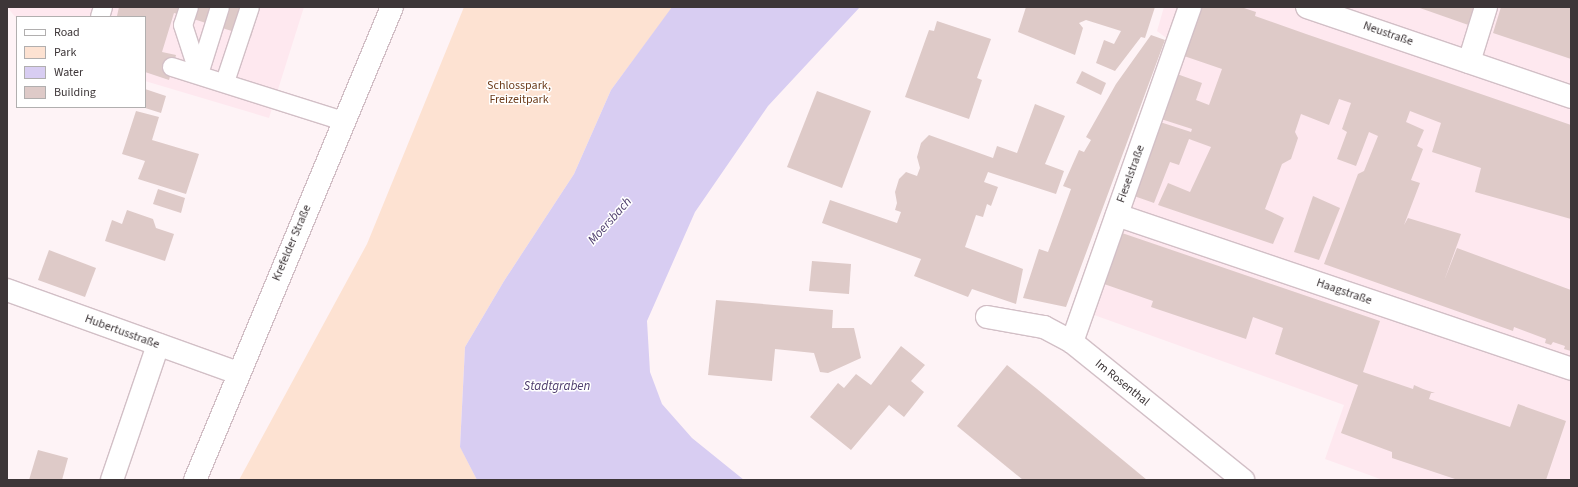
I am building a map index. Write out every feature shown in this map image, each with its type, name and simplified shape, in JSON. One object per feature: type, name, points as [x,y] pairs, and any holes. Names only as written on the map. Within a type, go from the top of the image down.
[{"type":"street","name":"Krefelder Straße","points":[[195,480],[237,373],[392,7]]},
{"type":"street","name":"Fieselstraße","points":[[1072,342],[1190,7]]},
{"type":"street","name":"Neustraße","points":[[1308,7],[1571,97]]},
{"type":"street","points":[[1469,62],[1486,7]]},
{"type":"street","name":"Haagstraße","points":[[1117,215],[1571,370]]},
{"type":"street","name":"Hubertusstraße","points":[[7,290],[237,373]]},
{"type":"street","name":"Im Rosenthal","points":[[987,317],[1044,327],[1072,342],[1243,480]]},
{"type":"street","points":[[112,480],[158,345]]},
{"type":"lane","points":[[189,7],[184,26],[198,74]]},
{"type":"lane","points":[[198,74],[220,7]]},
{"type":"lane","points":[[225,82],[250,7]]},
{"type":"lane","points":[[172,67],[225,82],[343,121]]},
{"type":"shaded area","points":[[7,7],[304,7],[269,118],[146,81],[146,16],[16,16],[16,18]]},
{"type":"shaded area","points":[[1164,7],[1571,7],[1571,480],[1383,480],[1325,459],[1344,405],[1083,311],[1173,43],[1157,31]]},
{"type":"green space","name":"Schlosspark, Freizeitpark","points":[[464,7],[672,8],[611,90],[574,174],[504,281],[465,347],[460,446],[477,480],[239,480],[367,244]]},
{"type":"water","name":"Stadtgraben","points":[[672,7],[860,7],[768,106],[695,212],[647,321],[650,372],[662,404],[692,438],[744,480],[477,480],[460,447],[465,347],[504,281],[574,174],[611,90]]},
{"type":"building","points":[[119,7],[260,7],[251,37],[174,13],[162,52],[176,55],[169,80],[146,72],[146,16],[117,16]]},
{"type":"building","points":[[1026,7],[1155,7],[1145,38],[1141,37],[1115,71],[1096,63],[1104,40],[1114,44],[1121,31],[1086,20],[1079,23],[1083,28],[1075,55],[1018,32]]},
{"type":"building","points":[[1201,7],[1241,7],[1256,12],[1255,16],[1571,125],[1571,219],[1475,192],[1481,168],[1432,152],[1441,123],[1410,111],[1406,122],[1424,130],[1417,146],[1423,149],[1411,180],[1420,183],[1404,225],[1408,218],[1461,234],[1444,281],[1457,248],[1571,290],[1571,351],[1564,349],[1565,346],[1553,342],[1551,345],[1545,343],[1546,339],[1514,327],[1513,331],[1324,264],[1358,174],[1364,171],[1378,136],[1369,132],[1356,166],[1337,159],[1347,132],[1342,129],[1351,103],[1339,99],[1329,125],[1301,114],[1295,132],[1298,138],[1291,159],[1282,164],[1265,209],[1284,218],[1273,244],[1158,205],[1168,183],[1190,192],[1211,147],[1189,139],[1179,165],[1170,162],[1154,203],[1134,196],[1160,122],[1191,132],[1192,129],[1161,119],[1177,74],[1202,83],[1196,100],[1209,105],[1222,69],[1184,56]]},
{"type":"building","points":[[1417,7],[1484,7],[1477,28]]},
{"type":"building","points":[[1501,7],[1571,7],[1571,59],[1493,33]]},
{"type":"building","points":[[937,21],[991,39],[977,78],[982,80],[969,119],[905,97],[929,30],[934,31]]},
{"type":"building","points":[[1151,35],[1165,40],[1066,307],[1023,298],[1039,249],[1048,252],[1071,189],[1063,186],[1079,150],[1084,152],[1091,140],[1086,137],[1116,84]]},
{"type":"building","points":[[1082,71],[1106,83],[1101,95],[1076,83]]},
{"type":"building","points":[[146,89],[166,96],[161,113],[145,108]]},
{"type":"building","points":[[817,91],[871,111],[842,188],[787,167]]},
{"type":"building","points":[[1035,104],[1065,116],[1045,164],[1064,171],[1056,194],[988,172],[984,182],[998,187],[991,206],[987,204],[983,217],[976,215],[965,247],[1023,269],[1016,304],[972,289],[968,297],[914,276],[921,259],[822,223],[830,200],[897,223],[901,212],[895,210],[897,203],[895,192],[899,179],[906,172],[917,176],[920,168],[917,157],[921,143],[929,135],[993,158],[997,146],[1017,153]]},
{"type":"building","points":[[136,111],[159,117],[152,140],[199,154],[186,194],[138,179],[145,161],[122,154]]},
{"type":"building","points":[[158,189],[185,198],[181,213],[153,204]]},
{"type":"building","points":[[1313,196],[1340,208],[1319,260],[1294,252]]},
{"type":"building","points":[[127,210],[153,219],[156,228],[174,234],[165,261],[105,241],[112,220],[122,224]]},
{"type":"building","points":[[1122,233],[1380,321],[1363,372],[1413,389],[1414,385],[1435,393],[1431,393],[1429,399],[1510,427],[1518,404],[1566,421],[1546,480],[1458,480],[1392,458],[1392,452],[1341,433],[1358,385],[1275,354],[1283,328],[1253,317],[1246,339],[1151,307],[1153,301],[1104,284]]},
{"type":"building","points":[[49,250],[96,268],[85,297],[38,280]]},
{"type":"building","points":[[812,261],[851,264],[849,294],[809,291]]},
{"type":"building","points":[[716,300],[833,310],[832,328],[854,328],[861,358],[828,373],[820,372],[814,353],[775,349],[772,381],[708,375]]},
{"type":"building","points":[[901,346],[925,365],[911,381],[924,392],[904,417],[889,405],[851,450],[810,417],[838,383],[844,388],[856,374],[871,385]]},
{"type":"building","points":[[1007,365],[1147,480],[1023,480],[957,426]]},
{"type":"building","points":[[38,450],[68,458],[62,480],[29,480]]},
{"type":"water label","name":"Moersbach","points":[[610,221]]}]
